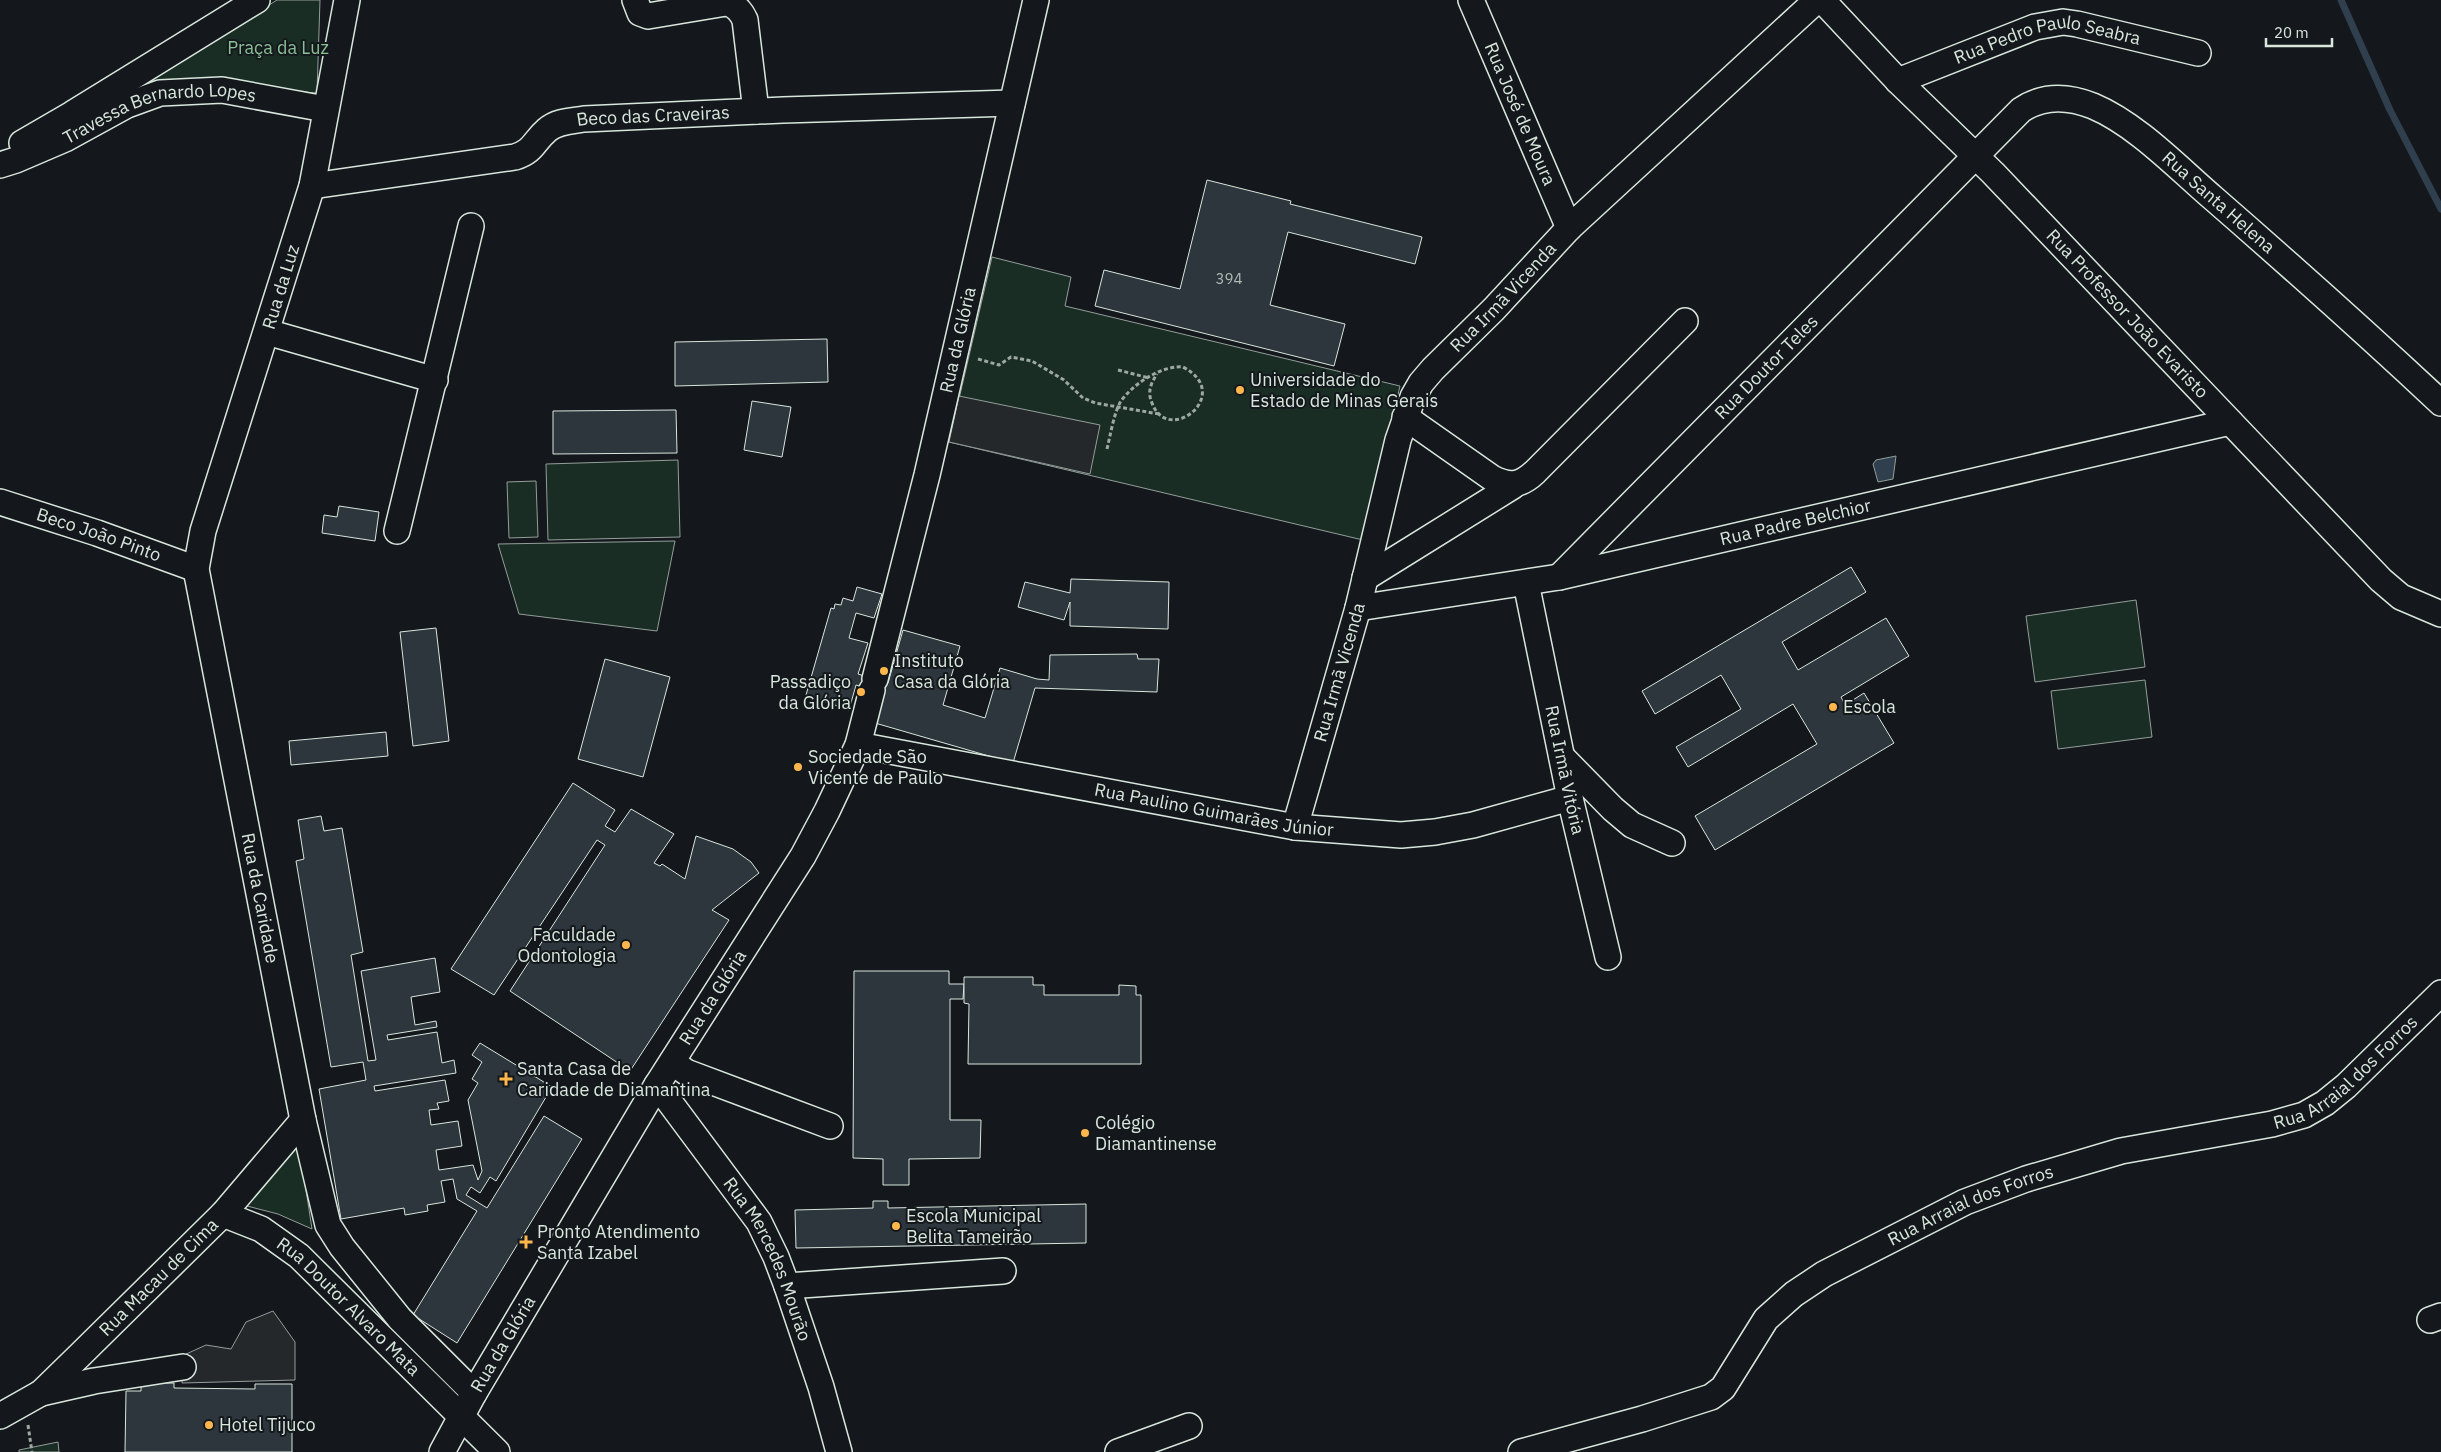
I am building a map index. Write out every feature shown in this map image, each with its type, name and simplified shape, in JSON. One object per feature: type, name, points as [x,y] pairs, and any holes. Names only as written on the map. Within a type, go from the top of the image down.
[{"type":"street","points":[[0,148],[22,143],[257,0]]},
{"type":"street","name":"Rua da Luz","points":[[196,569],[203,531],[312,186],[347,0]]},
{"type":"street","points":[[635,0],[640,13],[648,16],[726,4],[734,5],[742,12],[745,20],[756,111]]},
{"type":"street","name":"Rua da Glória","points":[[442,1452],[474,1393],[657,1085],[803,856],[827,811],[858,745],[927,475],[1036,0]]},
{"type":"street","name":"Rua José de Moura","points":[[1471,0],[1569,228]]},
{"type":"street","name":"Rua Irmã Vicenda","points":[[1295,827],[1358,608],[1405,416],[1421,383],[1494,309],[1569,228],[1817,0]]},
{"type":"street","name":"Rua Professor João Evaristo","points":[[1822,0],[1898,81],[1975,156],[2392,590],[2402,597],[2441,614]]},
{"type":"street","name":"Rua Pedro Paulo Seabra","points":[[1898,81],[2035,28],[2063,22],[2198,52]]},
{"type":"street","name":"Travessa Bernardo Lopes","points":[[0,164],[16,160],[65,140],[128,105],[160,93],[222,90],[325,109]]},
{"type":"street","name":"Rua Santa Helena","points":[[1975,156],[2021,110],[2041,100],[2067,99],[2105,112],[2148,143],[2308,281],[2441,403]]},
{"type":"street","name":"Beco das Craveiras","points":[[312,186],[515,157],[527,153],[547,129],[558,123],[584,119],[756,111],[1012,103]]},
{"type":"street","name":"Rua Doutor Teles","points":[[1558,577],[1975,156]]},
{"type":"street","points":[[397,531],[471,226]]},
{"type":"street","points":[[1365,578],[1513,486],[1521,484],[1685,322]]},
{"type":"street","points":[[267,332],[435,380]]},
{"type":"street","points":[[1405,416],[1492,478],[1513,486]]},
{"type":"street","name":"Rua Padre Belchior","points":[[1358,608],[1558,577],[2230,422]]},
{"type":"street","name":"Beco João Pinto","points":[[0,502],[97,533],[196,569]]},
{"type":"street","name":"Rua da Caridade","points":[[196,569],[303,1120],[328,1225],[342,1247],[400,1319],[474,1393]]},
{"type":"street","name":"Rua Irmã Vitória","points":[[1526,583],[1570,798],[1608,957]]},
{"type":"street","name":"Rua Paulino Guimarães Júnior","points":[[858,745],[1295,827],[1401,835],[1473,826],[1570,798]]},
{"type":"street","points":[[1562,757],[1624,818],[1641,830],[1672,843]]},
{"type":"street","name":"Rua Arraial dos Forros","points":[[1521,1452],[1642,1419],[1711,1397],[1726,1384],[1766,1319],[1794,1294],[1824,1274],[1965,1202],[2026,1179],[2121,1151],[2272,1124],[2304,1115],[2325,1103],[2346,1086],[2441,993]]},
{"type":"street","points":[[672,1062],[686,1072],[830,1126]]},
{"type":"street","name":"Rua Mercedes Mourão","points":[[657,1085],[759,1222],[787,1286],[822,1387],[839,1452]]},
{"type":"street","name":"Rua Macau de Cima","points":[[0,1416],[41,1393],[223,1214],[303,1120]]},
{"type":"street","name":"Rua Doutor Alvaro Mata","points":[[223,1214],[261,1229],[299,1256],[498,1452]]},
{"type":"street","points":[[299,1256],[328,1225]]},
{"type":"street","points":[[787,1286],[1003,1271]]},
{"type":"street","points":[[41,1393],[94,1381],[183,1368]]},
{"type":"street","points":[[1118,1452],[1189,1426]]},
{"type":"path","points":[[955,354],[999,365],[1011,357],[1032,361],[1064,380],[1084,398],[1095,403],[1119,407],[1159,414],[1175,419],[1191,415],[1200,402],[1202,394],[1198,378],[1183,367],[1174,366],[1137,386],[1121,402],[1119,407],[1107,449]]},
{"type":"path","points":[[1118,370],[1150,378]]},
{"type":"path","points":[[1158,374],[1152,381],[1150,390],[1153,407],[1159,414]]},
{"type":"green space","name":"Praça da Luz","points":[[277,0],[320,0],[317,93],[150,81]]},
{"type":"green space","points":[[992,257],[1071,277],[1065,306],[1400,386],[1363,540],[949,442]]},
{"type":"green space","points":[[678,460],[680,537],[548,540],[546,464]]},
{"type":"green space","points":[[536,481],[538,537],[509,538],[507,482]]},
{"type":"green space","points":[[675,541],[657,631],[519,614],[498,544]]},
{"type":"green space","points":[[2136,600],[2145,667],[2035,682],[2026,616]]},
{"type":"green space","points":[[2145,680],[2152,737],[2058,749],[2051,691]]},
{"type":"green space","points":[[299,1144],[312,1229],[278,1214],[247,1206]]},
{"type":"green space","points":[[58,1442],[59,1452],[19,1452],[19,1450]]},
{"type":"shaded area","points":[[959,396],[1100,425],[1090,474],[949,442]]},
{"type":"shaded area","points":[[273,1311],[295,1342],[295,1380],[182,1383],[184,1355],[206,1345],[231,1349],[246,1322]]},
{"type":"water","points":[[1896,456],[1893,479],[1878,482],[1873,464],[1876,460]]},
{"type":"building","points":[[1207,180],[1291,201],[1290,204],[1422,237],[1415,264],[1288,232],[1270,305],[1345,324],[1334,366],[1095,306],[1104,270],[1180,289]]},
{"type":"building","points":[[827,339],[828,382],[675,386],[675,342]]},
{"type":"building","points":[[752,401],[791,407],[782,457],[744,450]]},
{"type":"building","points":[[676,410],[677,453],[553,454],[553,411]]},
{"type":"building","points":[[339,506],[379,512],[375,541],[322,533],[324,515],[337,517]]},
{"type":"building","name":"Escola","points":[[1851,567],[1866,592],[1782,642],[1798,670],[1886,618],[1909,656],[1841,697],[1845,705],[1864,693],[1894,743],[1715,850],[1695,816],[1817,744],[1793,704],[1688,767],[1676,747],[1741,709],[1721,675],[1655,714],[1642,691]]},
{"type":"building","points":[[1071,579],[1169,582],[1168,629],[1070,626],[1070,602],[1064,620],[1018,607],[1025,582],[1070,593]]},
{"type":"building","points":[[857,587],[882,594],[874,618],[856,613],[849,638],[868,643],[858,674],[888,683],[903,630],[960,646],[943,705],[985,718],[1000,668],[1037,679],[1049,680],[1050,655],[1137,654],[1138,659],[1159,659],[1157,692],[1035,688],[1013,763],[875,723],[884,693],[856,685],[849,710],[806,695],[831,608],[834,609],[835,604],[841,605],[843,598],[853,601]]},
{"type":"building","points":[[436,628],[449,741],[413,746],[400,632]]},
{"type":"building","points":[[605,659],[670,677],[643,777],[578,759]]},
{"type":"building","points":[[386,732],[388,756],[291,765],[289,741]]},
{"type":"building","name":"Faculdade Odontologia","points":[[573,783],[615,810],[605,826],[615,832],[631,809],[674,834],[654,863],[660,866],[662,864],[685,879],[696,836],[733,849],[751,862],[759,873],[712,910],[729,920],[630,1071],[510,991],[605,845],[597,840],[494,995],[451,969]]},
{"type":"building","name":"Santa Casa de Caridade de Diamantina","points":[[321,816],[324,831],[342,828],[363,952],[351,955],[368,1061],[376,1060],[361,971],[435,958],[440,992],[411,997],[415,1025],[436,1021],[437,1027],[387,1035],[388,1040],[437,1032],[442,1063],[454,1060],[456,1073],[374,1086],[375,1091],[445,1080],[449,1101],[437,1103],[439,1109],[429,1110],[431,1125],[458,1121],[462,1146],[436,1150],[439,1170],[473,1165],[478,1180],[482,1171],[468,1100],[478,1083],[472,1079],[482,1062],[472,1055],[480,1043],[552,1087],[496,1181],[490,1177],[480,1193],[471,1187],[466,1195],[487,1208],[544,1116],[582,1139],[457,1343],[413,1315],[477,1211],[457,1199],[453,1179],[441,1181],[445,1202],[427,1205],[428,1211],[405,1215],[404,1208],[341,1219],[319,1089],[366,1080],[363,1062],[331,1067],[296,861],[304,859],[298,820]]},
{"type":"building","points":[[854,971],[949,971],[949,984],[964,984],[963,999],[950,999],[950,1120],[981,1120],[980,1158],[909,1159],[909,1185],[883,1185],[883,1159],[853,1158]]},
{"type":"building","points":[[964,977],[1033,977],[1033,985],[1044,985],[1044,995],[1119,995],[1119,985],[1136,986],[1136,995],[1141,995],[1141,1064],[968,1064],[969,1004],[964,1003]]},
{"type":"building","points":[[873,1201],[888,1201],[888,1208],[1086,1204],[1086,1243],[796,1248],[795,1210],[873,1208]]},
{"type":"building","name":"Hotel Tijuco","points":[[141,1383],[174,1383],[174,1388],[255,1389],[255,1384],[292,1384],[292,1452],[125,1452],[126,1391],[141,1391]]},
{"type":"waterway","points":[[2341,0],[2390,110],[2441,209]]},
{"type":"place","name":"Universidade do Estado de Minas Gerais","points":[[1240,390]]},
{"type":"place","name":"Instituto Casa da Glória","points":[[884,671]]},
{"type":"place","name":"Passadiço da Glória","points":[[861,692]]},
{"type":"place","name":"Escola","points":[[1833,707]]},
{"type":"place","name":"Sociedade São Vicente de Paulo","points":[[798,767]]},
{"type":"place","name":"Faculdade Odontologia","points":[[626,945]]},
{"type":"place","name":"Santa Casa de Caridade de Diamantina","points":[[506,1079]]},
{"type":"place","name":"Colégio Diamantinense","points":[[1085,1133]]},
{"type":"place","name":"Escola Municipal Belita Tameirão","points":[[896,1226]]},
{"type":"place","name":"Pronto Atendimento Santa Izabel","points":[[526,1242]]},
{"type":"place","name":"Hotel Tijuco","points":[[209,1425]]}]
